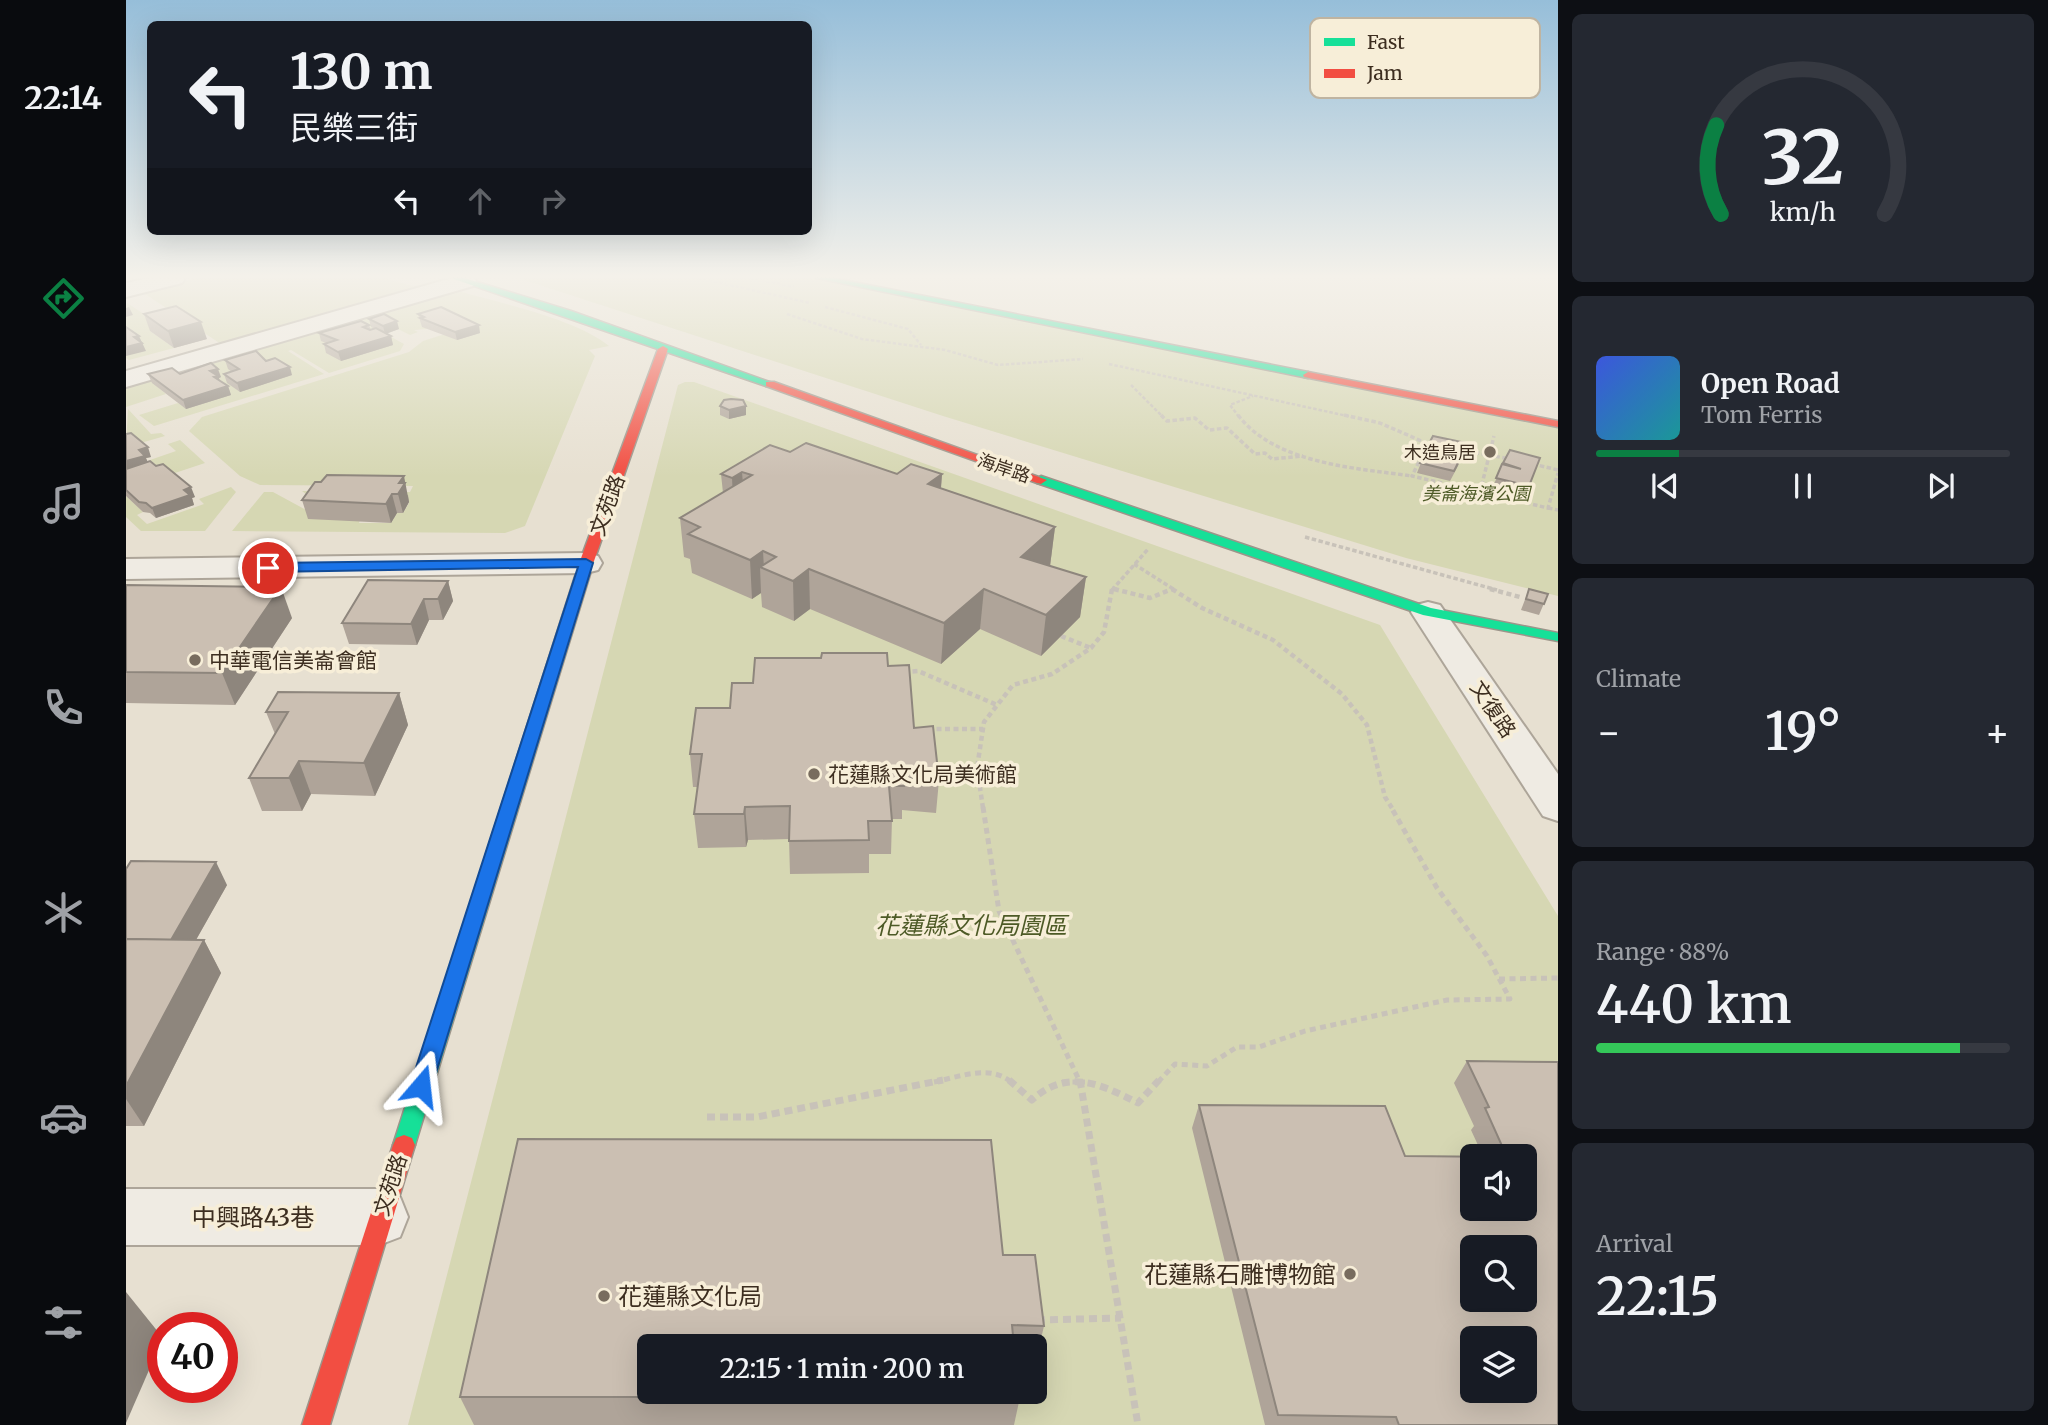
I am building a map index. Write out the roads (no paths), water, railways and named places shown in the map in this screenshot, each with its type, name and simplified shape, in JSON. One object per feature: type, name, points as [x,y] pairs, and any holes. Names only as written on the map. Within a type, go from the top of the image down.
[{"type":"street","points":[[126,379],[241,344]]},
{"type":"street","name":"海岸路","points":[[651,344],[1171,526],[1428,612],[1558,637]]},
{"type":"street","points":[[1154,344],[1558,425]]},
{"type":"street","name":"文苑路","points":[[316,1425],[586,563],[663,349]]},
{"type":"street","points":[[126,569],[586,563]]},
{"type":"street","name":"文復路","points":[[1428,612],[1558,806]]},
{"type":"street","name":"中興路43巷","points":[[126,1217],[379,1217]]},
{"type":"place","name":"木造鳥居","points":[[1490,452]]},
{"type":"place","name":"中華電信美崙會館","points":[[195,660]]},
{"type":"place","name":"花蓮縣文化局美術館","points":[[814,774]]},
{"type":"place","name":"花蓮縣石雕博物館","points":[[1350,1274]]},
{"type":"place","name":"花蓮縣文化局","points":[[604,1296]]},
{"type":"park label","name":"美崙海濱公園","points":[[1476,493]]},
{"type":"park label","name":"花蓮縣文化局園區","points":[[971,925]]}]
